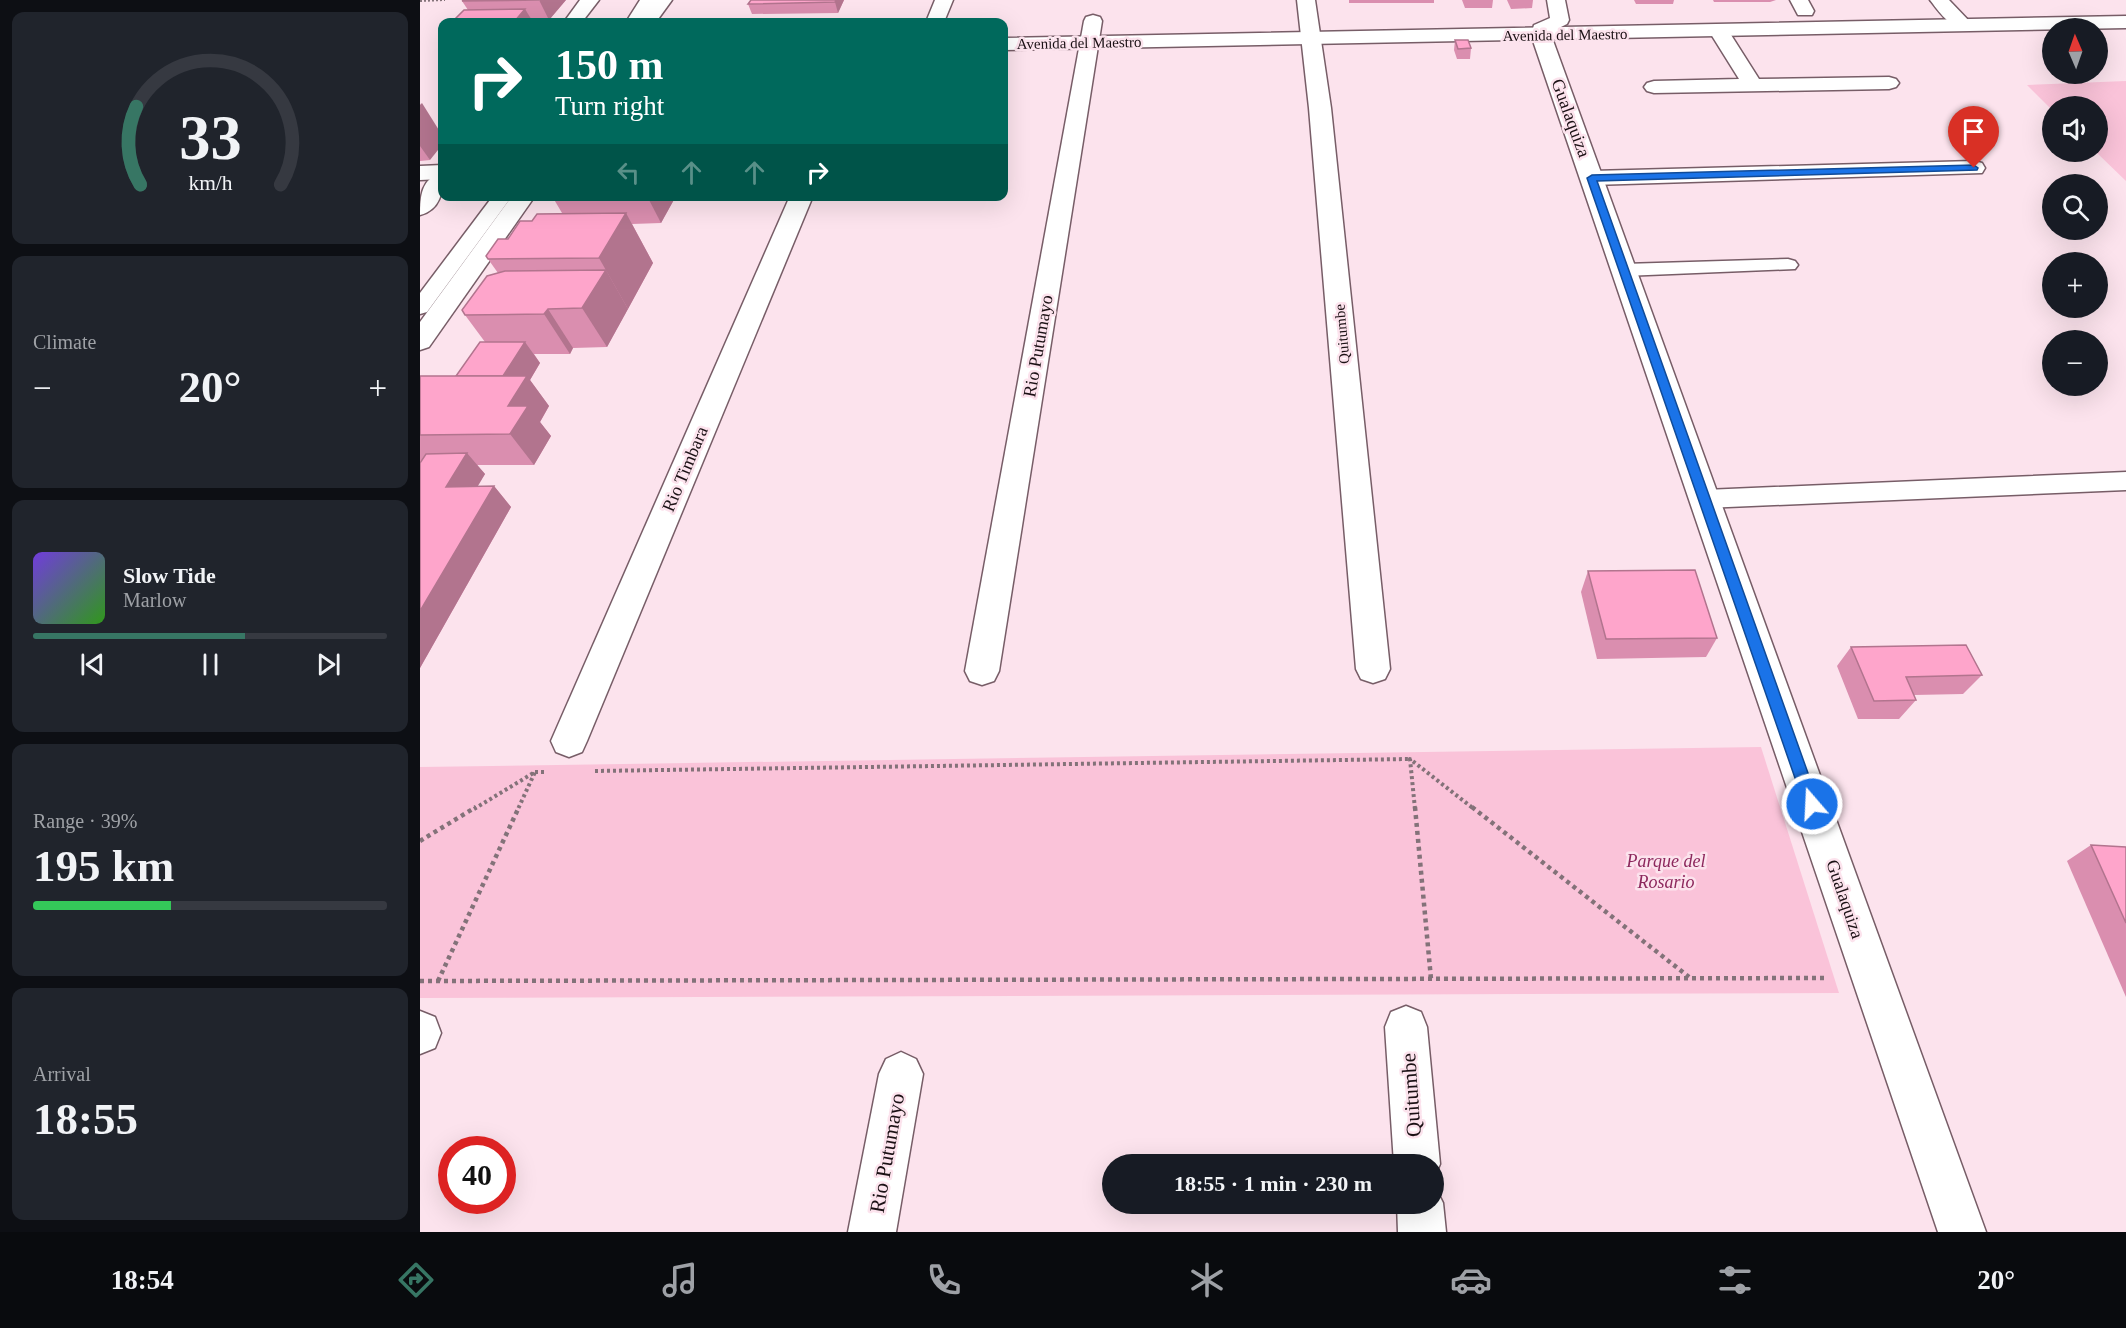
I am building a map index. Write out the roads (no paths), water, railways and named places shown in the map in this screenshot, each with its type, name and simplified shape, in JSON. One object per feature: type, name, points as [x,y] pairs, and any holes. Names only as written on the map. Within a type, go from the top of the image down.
[{"type":"street","points":[[576,18],[590,0]]},
{"type":"street","points":[[650,18],[663,0]]},
{"type":"street","points":[[937,18],[944,0]]},
{"type":"street","points":[[1943,4],[1962,24]]},
{"type":"street","points":[[1759,12],[1802,5],[2126,5]]},
{"type":"street","points":[[1286,20],[1308,10],[1332,19]]},
{"type":"street","name":"Quitumbe","points":[[1308,10],[1322,120],[1373,669]]},
{"type":"street","name":"Avenida del Maestro","points":[[1008,43],[1091,32],[1311,40],[1582,15]]},
{"type":"street","name":"Avenida del Maestro","points":[[1547,17],[1719,31],[2126,22]]},
{"type":"street","name":"Gualaquiza","points":[[1547,17],[1592,178],[1962,1232]]},
{"type":"street","name":"Avenida del Maestro","points":[[1091,32],[1115,21]]},
{"type":"street","name":"Avenida del Maestro","points":[[1070,22],[1091,32]]},
{"type":"street","points":[[1719,31],[1753,85]]},
{"type":"street","name":"Rio Putumayo","points":[[982,670],[1091,32]]},
{"type":"street","points":[[1654,87],[1889,83]]},
{"type":"street","points":[[1592,178],[1974,168]]},
{"type":"street","points":[[420,173],[438,172]]},
{"type":"street","points":[[420,208],[438,185]]},
{"type":"street","points":[[420,341],[520,201]]},
{"type":"street","name":"Rio Timbara","points":[[569,741],[800,201]]},
{"type":"street","name":"Quitumbe","points":[[1406,1027],[1416,1154]]},
{"type":"street","name":"Rio Putumayo","points":[[872,1232],[902,1074]]},
{"type":"street","points":[[1421,1214],[1422,1232]]},
{"type":"lane","points":[[627,18],[631,0]]},
{"type":"lane","points":[[628,18],[648,0]]},
{"type":"lane","points":[[420,278],[480,201]]},
{"type":"lane","points":[[420,307],[499,201]]},
{"type":"lane","points":[[1624,270],[1788,265]]},
{"type":"lane","points":[[1705,499],[2126,481]]},
{"type":"park label","name":"Parque del Rosario","points":[[1666,871]]}]
